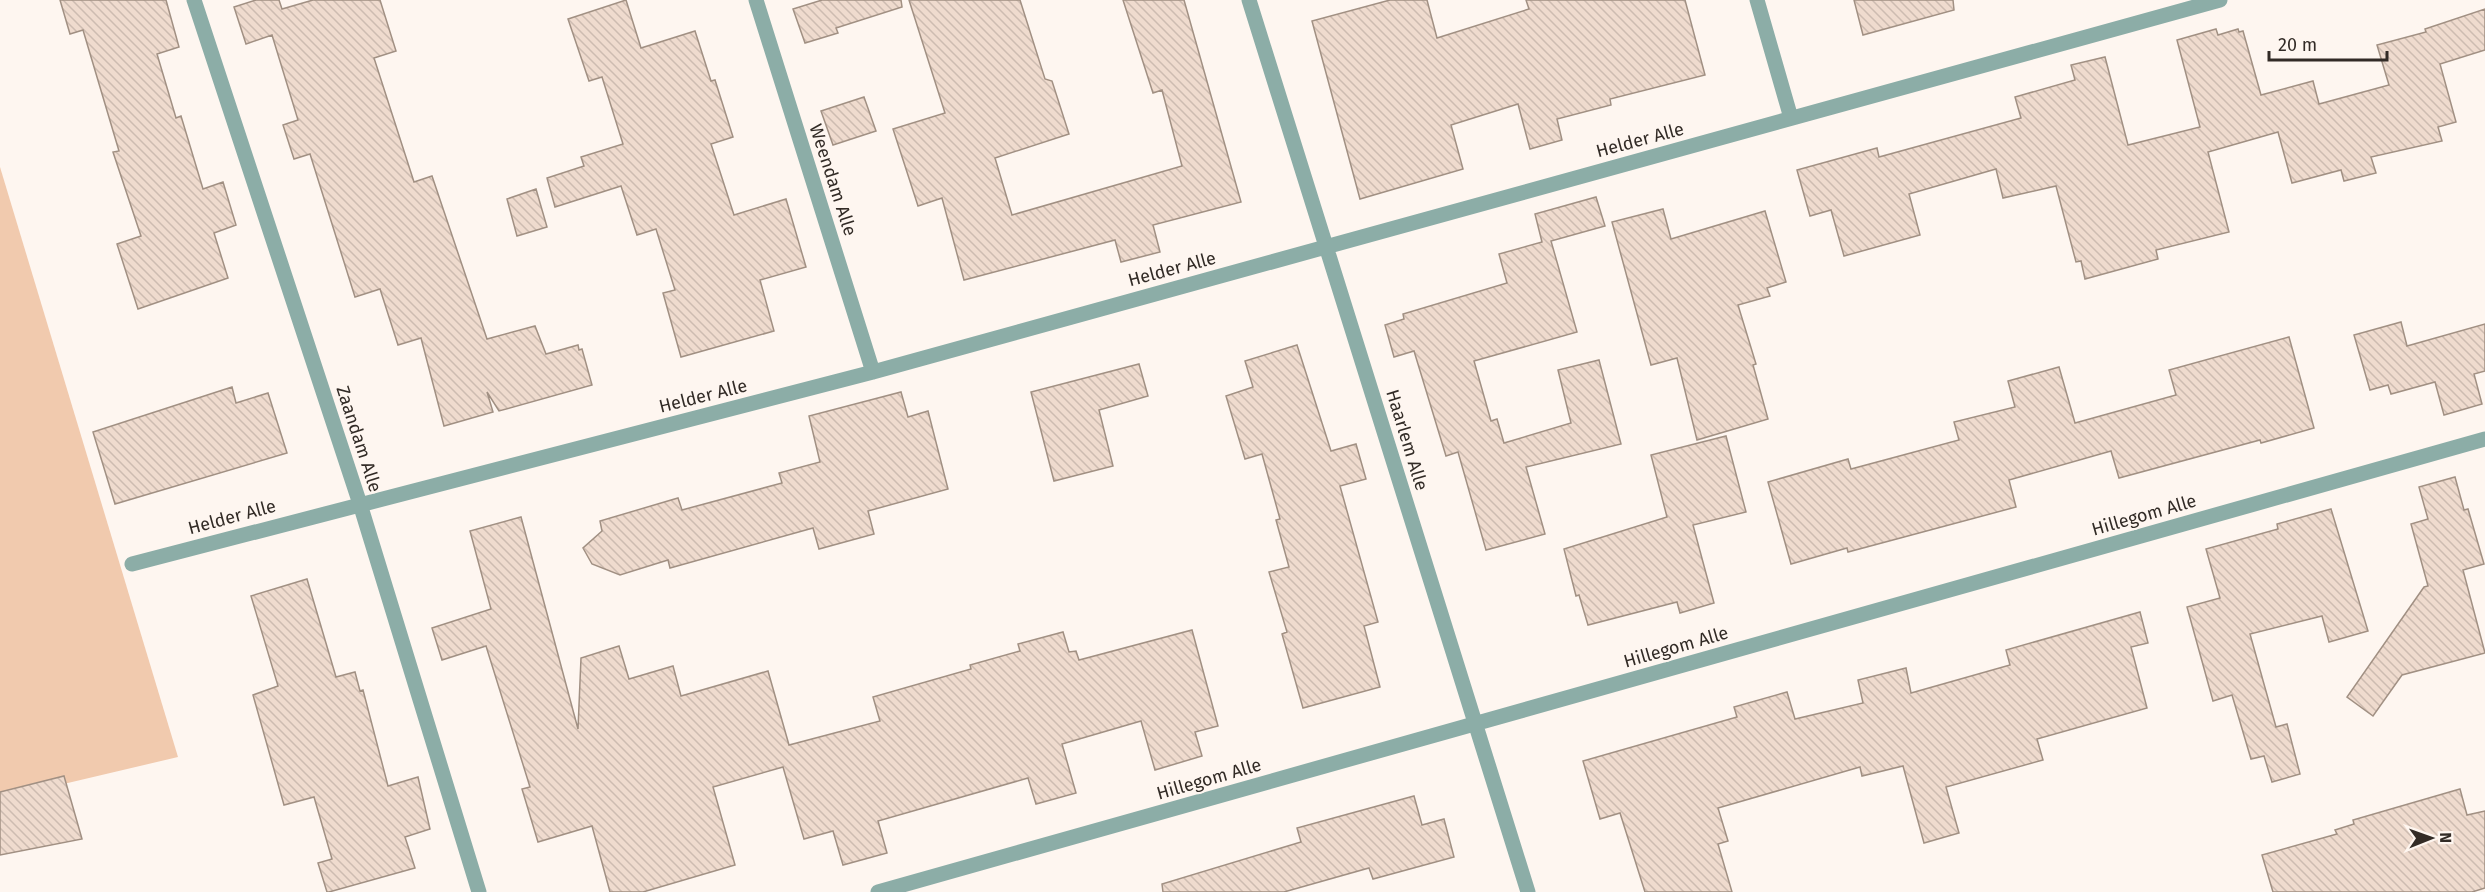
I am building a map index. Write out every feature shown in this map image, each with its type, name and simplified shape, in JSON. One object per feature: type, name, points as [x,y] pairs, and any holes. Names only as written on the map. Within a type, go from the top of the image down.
[{"type":"street","name":"Zaandam Alle","points":[[194,0],[360,504],[479,892]]},
{"type":"street","name":"Weendam Alle","points":[[756,0],[873,372]]},
{"type":"street","name":"Haarlem Alle","points":[[1249,0],[1528,892]]},
{"type":"street","points":[[1757,0],[1791,118]]},
{"type":"street","name":"Helder Alle","points":[[132,564],[873,372],[2220,0]]},
{"type":"street","name":"Hillegom Alle","points":[[878,892],[2485,439]]},
{"type":"shaded area","points":[[0,167],[178,757],[0,799]]},
{"type":"building","points":[[60,0],[166,0],[179,47],[157,54],[176,118],[181,116],[203,189],[223,182],[236,225],[214,233],[228,278],[138,309],[117,244],[141,236],[113,152],[119,151],[83,30],[70,34]]},
{"type":"building","points":[[256,0],[279,0],[282,9],[313,0],[380,0],[396,51],[374,58],[414,182],[432,176],[487,339],[535,326],[546,354],[578,345],[579,350],[582,349],[592,385],[499,411],[487,392],[493,412],[444,426],[421,338],[398,345],[380,289],[355,297],[310,154],[294,159],[283,125],[298,120],[272,35],[246,44],[234,7]]},
{"type":"building","points":[[626,0],[641,48],[695,31],[711,81],[715,80],[733,137],[711,144],[734,215],[786,199],[806,267],[760,280],[774,331],[681,357],[663,293],[675,290],[656,229],[637,235],[621,186],[555,207],[547,178],[584,166],[581,157],[623,144],[602,77],[589,81],[568,19]]},
{"type":"building","points":[[822,0],[901,0],[902,7],[836,28],[838,33],[805,43],[793,9]]},
{"type":"building","points":[[909,0],[1020,0],[1045,79],[1052,81],[1069,134],[995,158],[1012,215],[1182,166],[1162,90],[1153,93],[1123,0],[1184,0],[1241,202],[1153,225],[1160,252],[1121,262],[1115,240],[964,280],[942,198],[918,206],[893,129],[945,113]]},
{"type":"building","points":[[1390,0],[1427,0],[1437,38],[1529,9],[1526,0],[1685,0],[1705,75],[1610,99],[1611,105],[1557,119],[1562,140],[1530,149],[1518,104],[1451,125],[1463,169],[1360,199],[1312,21]]},
{"type":"building","points":[[1854,0],[1953,0],[1954,10],[1863,35]]},
{"type":"building","points":[[2485,9],[2485,50],[2440,64],[2456,122],[2438,127],[2442,141],[2371,157],[2376,173],[2344,181],[2341,170],[2292,183],[2278,132],[2208,152],[2229,232],[2156,250],[2158,259],[2085,279],[2081,261],[2076,262],[2056,186],[2003,198],[1996,169],[1909,194],[1920,235],[1844,256],[1831,210],[1810,216],[1797,170],[1877,148],[1879,157],[2021,118],[2015,97],[2075,80],[2071,65],[2105,57],[2128,145],[2200,127],[2177,40],[2216,29],[2218,35],[2238,29],[2239,32],[2243,31],[2261,95],[2313,81],[2319,104],[2389,85],[2377,45],[2426,32],[2425,29]]},
{"type":"building","points":[[864,97],[876,131],[833,145],[821,111]]},
{"type":"building","points":[[536,189],[547,227],[517,236],[507,199]]},
{"type":"building","points":[[1596,197],[1605,226],[1551,241],[1577,332],[1474,361],[1491,421],[1497,419],[1504,443],[1571,423],[1558,370],[1599,360],[1621,444],[1526,467],[1545,534],[1486,550],[1458,452],[1446,456],[1414,351],[1394,357],[1385,325],[1404,319],[1403,314],[1507,283],[1499,254],[1542,242],[1535,214]]},
{"type":"building","points":[[1663,209],[1671,239],[1765,211],[1786,282],[1767,288],[1770,296],[1738,305],[1756,364],[1753,365],[1768,419],[1697,440],[1677,358],[1651,365],[1612,222]]},
{"type":"building","points":[[2401,322],[2407,346],[2485,324],[2485,371],[2474,374],[2482,404],[2444,415],[2435,382],[2391,394],[2388,385],[2370,390],[2354,335]]},
{"type":"building","points":[[2289,337],[2314,428],[2119,478],[2111,451],[2009,480],[2016,507],[1848,552],[1847,548],[1791,564],[1768,482],[1848,459],[1851,469],[1959,440],[1954,422],[2015,407],[2008,381],[2059,367],[2075,423],[2176,395],[2169,370]]},
{"type":"building","points":[[1297,345],[1331,451],[1356,444],[1366,479],[1340,486],[1378,622],[1364,626],[1380,687],[1303,708],[1282,634],[1287,632],[1269,572],[1289,567],[1276,520],[1280,519],[1262,454],[1245,459],[1226,396],[1253,387],[1245,361]]},
{"type":"building","points":[[1139,364],[1148,396],[1099,410],[1113,466],[1054,481],[1031,392]]},
{"type":"building","points":[[232,387],[236,403],[268,393],[287,453],[115,504],[93,432]]},
{"type":"building","points":[[901,392],[908,417],[928,411],[948,489],[868,511],[874,534],[819,549],[813,528],[670,568],[668,560],[620,575],[592,564],[583,548],[602,531],[600,521],[678,498],[682,510],[782,483],[779,473],[820,462],[809,416]]},
{"type":"building","points":[[1726,436],[1746,512],[1693,525],[1714,603],[1680,613],[1677,602],[1588,625],[1579,595],[1576,596],[1564,549],[1667,517],[1651,455]]},
{"type":"building","points":[[2455,477],[2464,510],[2468,509],[2484,564],[2463,570],[2485,653],[2402,675],[2373,716],[2347,697],[2424,587],[2428,586],[2411,524],[2428,519],[2419,487]]},
{"type":"building","points":[[2331,509],[2368,631],[2329,642],[2322,616],[2250,634],[2276,727],[2287,724],[2300,774],[2272,782],[2264,756],[2251,759],[2232,695],[2213,701],[2187,607],[2220,598],[2206,549],[2278,529],[2277,524]]},
{"type":"building","points":[[521,517],[578,729],[581,658],[619,646],[629,679],[673,666],[681,696],[768,671],[789,745],[880,721],[873,697],[971,669],[970,665],[1020,651],[1018,644],[1063,632],[1069,652],[1076,651],[1079,660],[1192,630],[1218,726],[1195,732],[1202,756],[1155,770],[1141,721],[1062,744],[1076,793],[1036,804],[1028,778],[878,821],[887,853],[843,865],[833,831],[804,839],[783,767],[713,787],[735,865],[643,892],[610,892],[592,826],[538,842],[522,789],[530,787],[486,646],[442,660],[432,628],[491,609],[470,531]]},
{"type":"building","points":[[307,579],[336,677],[355,672],[360,691],[363,690],[388,786],[418,777],[430,829],[405,837],[415,868],[329,892],[327,892],[318,863],[332,859],[314,797],[284,805],[253,695],[278,686],[251,596]]},
{"type":"building","points":[[2140,612],[2148,643],[2131,647],[2147,708],[2037,739],[2043,760],[1946,787],[1959,833],[1924,843],[1903,766],[1862,776],[1860,767],[1718,808],[1728,841],[1718,844],[1732,892],[1645,892],[1620,813],[1600,819],[1583,761],[1737,717],[1734,707],[1787,692],[1795,719],[1863,703],[1858,680],[1906,668],[1911,693],[2010,665],[2006,650]]},
{"type":"building","points":[[64,776],[82,839],[0,855],[0,792]]},
{"type":"building","points":[[2460,789],[2467,815],[2485,811],[2485,888],[2472,892],[2273,892],[2262,855],[2337,834],[2335,830],[2354,824],[2353,820]]},
{"type":"building","points":[[1414,796],[1422,825],[1444,819],[1454,857],[1373,879],[1369,868],[1284,892],[1163,892],[1162,884],[1301,842],[1297,828]]}]
